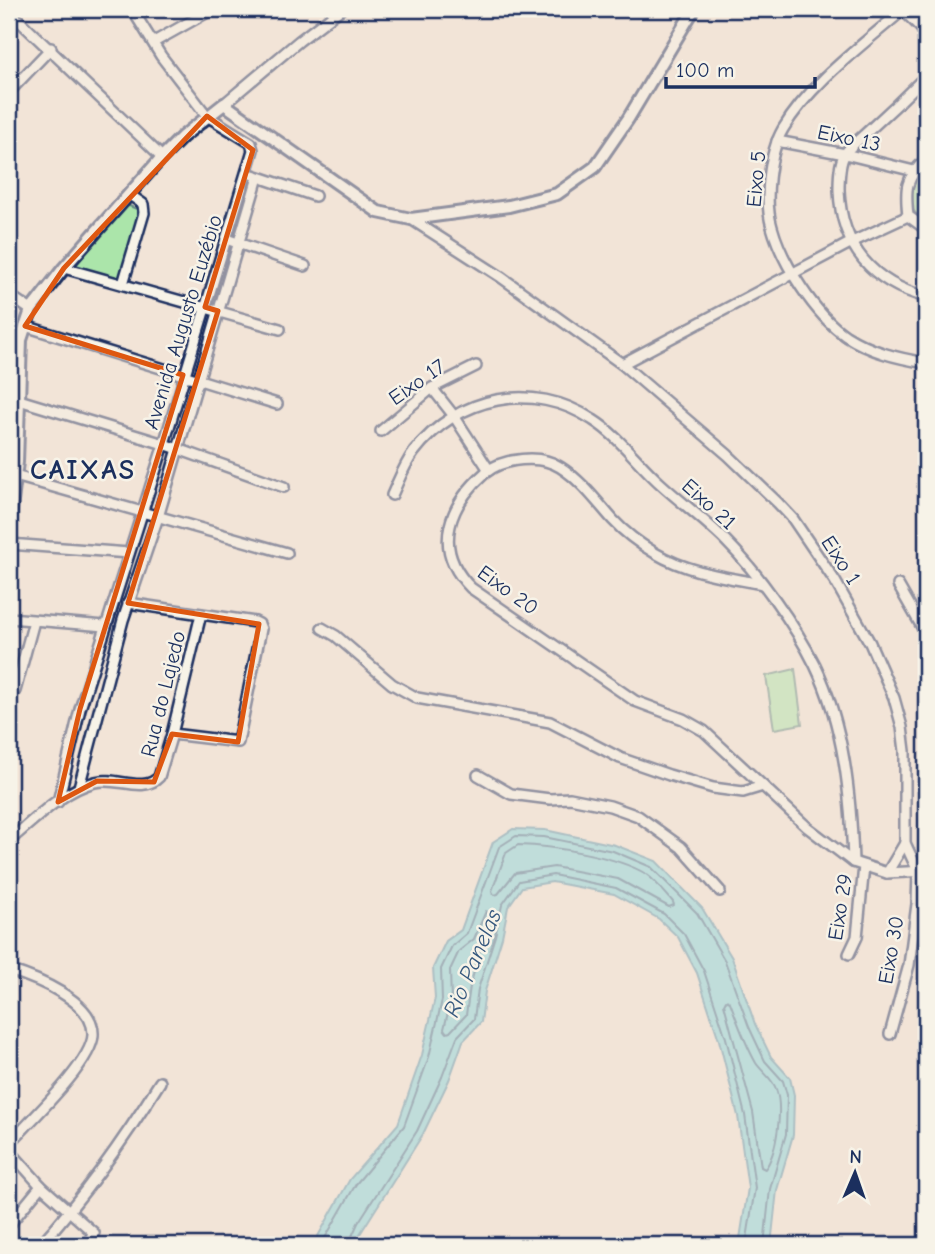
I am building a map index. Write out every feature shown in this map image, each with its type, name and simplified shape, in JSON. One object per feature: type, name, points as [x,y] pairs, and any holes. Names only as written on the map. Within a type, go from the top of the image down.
[{"type":"street","points":[[132,9],[161,56],[206,116]]},
{"type":"street","points":[[154,42],[213,9]]},
{"type":"street","points":[[9,525],[15,476],[14,401],[21,340],[31,310],[64,268],[162,157],[206,116],[341,9]]},
{"type":"street","points":[[224,104],[378,212],[411,219],[509,206],[556,194],[595,167],[628,120],[694,9]]},
{"type":"street","points":[[903,9],[926,33]]},
{"type":"street","name":"Eixo 5","points":[[903,9],[815,89],[777,141],[769,187],[771,226],[793,273],[816,306],[844,334],[881,353],[926,363]]},
{"type":"street","points":[[9,10],[162,157]]},
{"type":"street","points":[[9,92],[51,48]]},
{"type":"street","points":[[926,76],[845,154],[840,170],[839,198],[850,243],[864,261],[896,287],[926,297]]},
{"type":"street","name":"Avenida Augusto Euzébio","points":[[58,802],[80,709],[251,158],[251,143],[206,116]]},
{"type":"street","name":"Eixo 13","points":[[777,141],[914,171]]},
{"type":"street","points":[[908,216],[907,190],[914,171],[926,159]]},
{"type":"street","points":[[246,173],[314,196]]},
{"type":"street","name":"Avenida Augusto Euzébio","points":[[79,787],[128,603],[158,517],[258,177]]},
{"type":"street","points":[[123,284],[144,213],[143,204],[130,195]]},
{"type":"street","points":[[622,364],[850,243],[908,216]]},
{"type":"street","points":[[908,216],[926,229]]},
{"type":"street","name":"Eixo 1","points":[[411,219],[501,277],[622,364],[728,455],[793,519],[835,581],[870,643],[894,698],[905,751],[905,843]]},
{"type":"street","points":[[226,239],[305,266]]},
{"type":"street","points":[[64,268],[281,329]]},
{"type":"street","points":[[9,295],[31,310]]},
{"type":"street","points":[[25,326],[276,404]]},
{"type":"street","points":[[9,342],[21,340]]},
{"type":"street","name":"Eixo 17","points":[[381,431],[432,388],[476,366]]},
{"type":"street","points":[[432,388],[489,470]]},
{"type":"street","name":"Eixo 21","points":[[392,495],[415,451],[440,425],[477,404],[508,399],[542,400],[573,408],[604,428],[658,482],[727,542],[762,584],[803,642],[831,702],[844,768],[853,862]]},
{"type":"street","points":[[14,401],[164,444],[284,486]]},
{"type":"street","name":"Eixo 20","points":[[762,584],[688,568],[654,552],[615,522],[558,465],[539,461],[513,461],[489,470],[462,497],[449,528],[449,551],[458,575],[471,588],[635,701],[683,719],[705,731],[807,827],[853,862]]},
{"type":"street","points":[[15,476],[286,553]]},
{"type":"street","points":[[9,544],[129,553]]},
{"type":"street","points":[[898,585],[926,634]]},
{"type":"street","points":[[128,603],[255,622],[261,629],[239,743],[172,734]]},
{"type":"street","name":"Rua do Lajedo","points":[[9,839],[79,787],[106,780],[150,784],[159,777],[201,614]]},
{"type":"street","points":[[9,618],[105,626]]},
{"type":"street","points":[[15,691],[34,621]]},
{"type":"street","points":[[322,628],[336,636],[393,684],[416,698],[550,722],[620,758],[713,788],[743,792],[763,786]]},
{"type":"street","points":[[478,775],[511,794],[550,799],[570,798],[610,806],[638,816],[681,847],[720,891]]},
{"type":"street","points":[[853,862],[887,873],[922,871],[905,843],[887,873]]},
{"type":"street","name":"Eixo 29","points":[[849,954],[854,946],[860,920],[864,866]]},
{"type":"street","name":"Eixo 30","points":[[890,1034],[909,965],[922,871]]},
{"type":"street","points":[[9,970],[44,982],[68,998],[88,1018],[93,1027],[94,1038],[90,1050],[68,1081],[9,1144]]},
{"type":"street","points":[[40,1245],[123,1142],[160,1082]]},
{"type":"street","points":[[9,1150],[41,1186],[94,1233],[86,1245]]},
{"type":"street","points":[[9,1225],[41,1186]]},
{"type":"highlighted area","points":[[207,116],[253,150],[205,307],[218,311],[128,603],[259,624],[238,742],[172,734],[154,782],[97,781],[58,802],[80,709],[183,375],[25,326],[64,268]]},
{"type":"green space","points":[[926,163],[926,224],[912,209],[912,184]]},
{"type":"green space","points":[[127,205],[139,210],[120,278],[74,266]]},
{"type":"green space","points":[[795,669],[802,724],[774,729],[766,676]]},
{"type":"water","name":"Rio Panelas","points":[[513,829],[545,830],[615,845],[656,861],[702,908],[732,958],[755,1024],[771,1057],[790,1078],[794,1095],[793,1135],[777,1190],[771,1245],[739,1245],[748,1188],[738,1116],[719,1040],[697,973],[678,937],[659,919],[614,894],[552,882],[522,887],[508,907],[502,937],[485,991],[481,1022],[463,1041],[449,1080],[423,1134],[353,1245],[313,1245],[350,1179],[398,1124],[422,1055],[435,998],[433,968],[446,941],[461,930],[493,842]]},
{"type":"district","name":"CAIXAS","points":[[83,469]]}]
